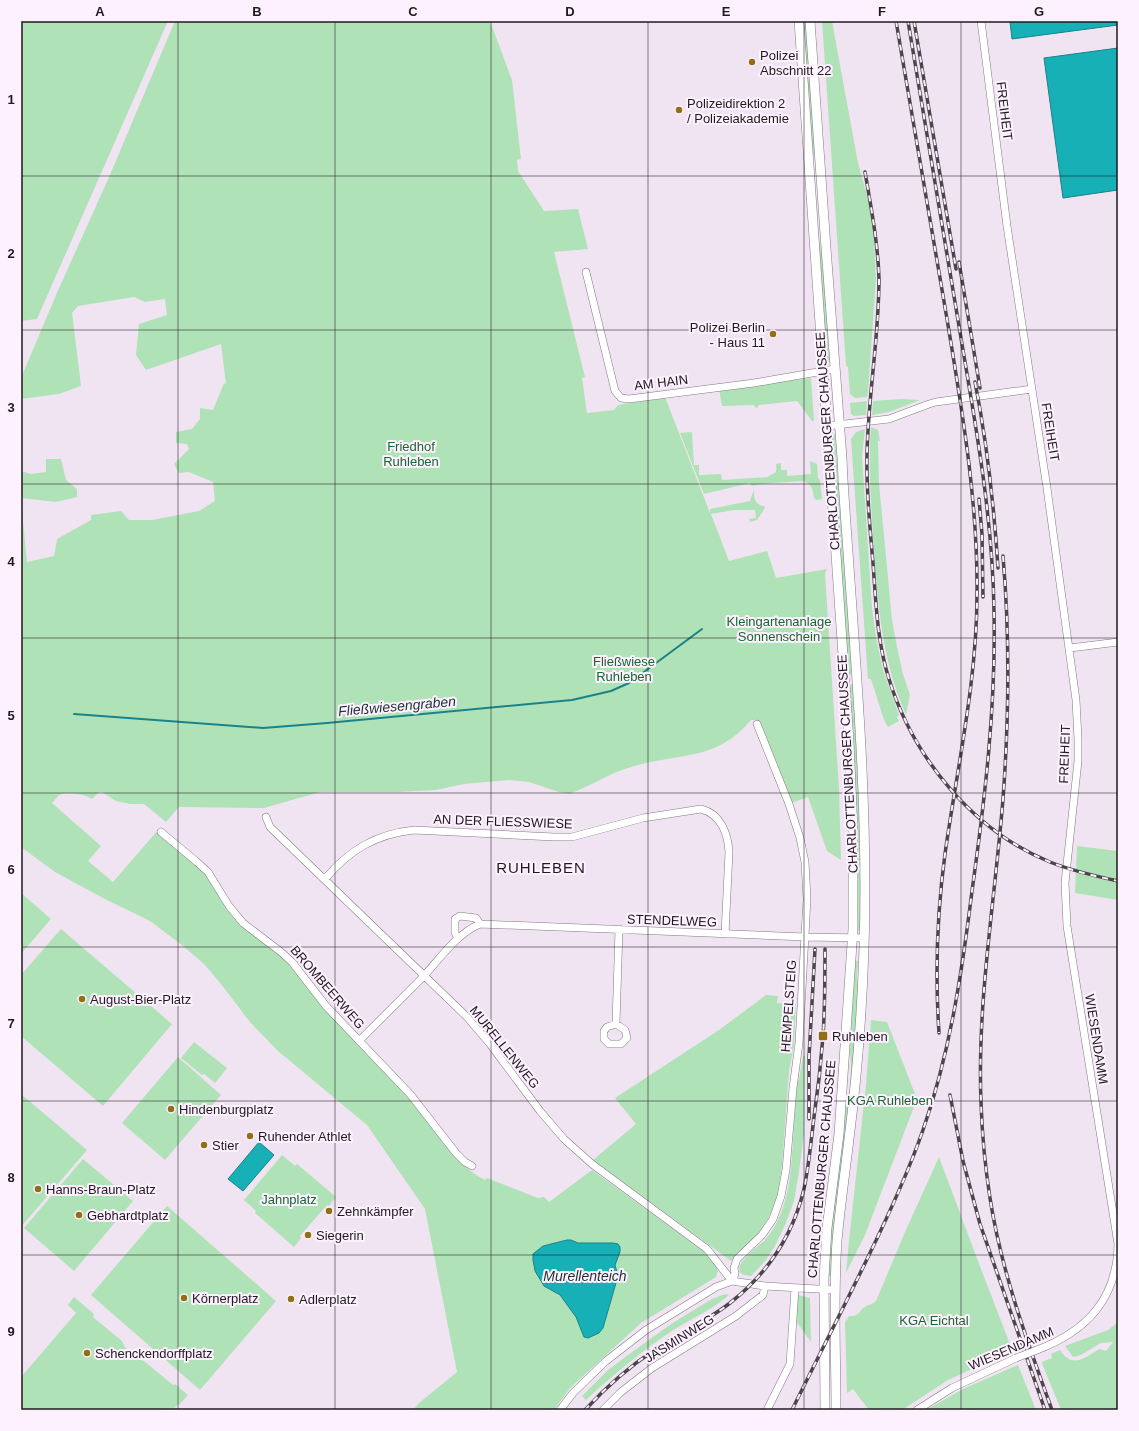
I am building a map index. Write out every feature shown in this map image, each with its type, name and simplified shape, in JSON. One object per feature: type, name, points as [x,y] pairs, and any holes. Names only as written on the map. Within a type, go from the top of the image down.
[{"type":"main road","name":"CHARLOTTENBURGER CHAUSSEE","points":[[799,21],[851,774],[854,875],[852,939],[839,1134],[827,1228],[824,1289],[825,1410]]},
{"type":"main road","name":"CHARLOTTENBURGER CHAUSSEE","points":[[810,21],[840,425],[864,803],[864,938],[857,1063],[839,1221],[835,1290],[836,1410]]},
{"type":"street","name":"FREIHEIT","points":[[981,21],[1007,226],[1047,488],[1076,700],[1078,739],[1074,798],[1068,847]]},
{"type":"street","name":"AM HAIN","points":[[586,272],[615,391],[621,398],[629,399],[754,383],[835,369]]},
{"type":"street","points":[[827,426],[889,419],[936,402],[1032,389]]},
{"type":"street","points":[[1070,648],[1118,642]]},
{"type":"street","name":"HEMPELSTEIG","points":[[732,1282],[735,1274],[734,1268],[737,1259],[762,1235],[773,1219],[781,1196],[786,1170],[794,1070],[799,1043],[807,899],[807,878],[800,838],[789,804],[757,724]]},
{"type":"street","name":"AN DER FLIESSWIESE","points":[[325,879],[341,862],[358,848],[377,838],[402,832],[421,831],[572,837],[643,818],[701,810],[709,812],[719,820],[728,839],[730,852],[725,934]]},
{"type":"street","name":"MURELLENWEG","points":[[266,817],[270,827],[477,1028],[540,1111],[564,1139],[592,1164],[707,1249],[732,1282]]},
{"type":"street","name":"BROMBEERWEG","points":[[160,832],[208,872],[235,915],[292,962],[326,1006],[410,1094],[456,1153],[465,1162],[472,1166]]},
{"type":"street","name":"WIESENDAMM","points":[[917,1410],[952,1388],[1068,1336],[1090,1318],[1107,1292],[1112,1279],[1118,1256],[1116,1231],[1082,1028],[1067,926],[1065,883],[1068,847]]},
{"type":"street","name":"STENDELWEG","points":[[458,938],[455,933],[456,919],[460,916],[476,918],[480,924],[852,939],[864,938]]},
{"type":"street","points":[[359,1041],[458,938],[467,930],[480,924]]},
{"type":"street","points":[[616,1024],[619,929]]},
{"type":"street","points":[[560,1410],[573,1393],[606,1361],[646,1330],[716,1287],[732,1282],[765,1286],[835,1290]]},
{"type":"street","name":"JASMINWEG","points":[[603,1410],[621,1392],[652,1368],[736,1316],[763,1295],[765,1286]]},
{"type":"street","points":[[766,1410],[790,1364],[795,1288]]},
{"type":"green space","points":[[21,21],[168,21],[37,319],[21,321]]},
{"type":"green space","points":[[175,21],[490,21],[512,80],[521,159],[517,160],[518,171],[544,211],[578,209],[588,249],[554,252],[585,377],[582,378],[587,413],[614,410],[618,405],[665,397],[710,513],[710,509],[750,501],[754,490],[754,496],[757,503],[765,508],[757,520],[750,522],[749,519],[756,518],[755,510],[734,510],[711,514],[729,561],[767,551],[776,578],[827,569],[825,574],[839,788],[841,860],[827,851],[808,797],[789,804],[757,720],[751,720],[738,734],[709,750],[628,768],[569,794],[529,782],[509,780],[464,784],[436,790],[396,792],[320,792],[264,808],[179,807],[166,822],[144,804],[130,804],[116,801],[102,792],[98,793],[92,799],[85,796],[66,793],[59,795],[52,803],[101,846],[88,861],[113,882],[158,830],[196,864],[208,877],[225,907],[235,920],[281,955],[293,968],[369,1053],[422,1115],[446,1146],[474,1173],[485,1180],[487,1178],[538,1198],[544,1197],[549,1202],[592,1170],[703,1251],[715,1264],[718,1271],[716,1277],[641,1323],[570,1388],[554,1410],[413,1410],[419,1403],[457,1372],[425,1209],[367,1125],[278,1051],[250,1022],[204,964],[183,946],[150,921],[55,872],[21,847],[21,501],[27,562],[54,556],[57,539],[91,520],[91,515],[121,511],[129,520],[152,520],[199,511],[215,501],[213,482],[189,472],[179,473],[174,464],[189,449],[187,444],[176,443],[176,432],[192,429],[200,419],[200,408],[213,410],[224,383],[226,384],[221,344],[146,370],[136,355],[139,324],[167,315],[165,299],[145,302],[134,297],[78,306],[72,313],[81,386],[59,394],[21,399],[21,378],[56,295],[109,177]],"holes":[[[571,1240],[578,1243],[613,1243],[620,1252],[615,1265],[618,1276],[603,1328],[579,1324],[574,1313],[562,1298],[547,1288],[543,1246]]]},
{"type":"green space","points":[[803,21],[807,21],[816,154],[812,155]]},
{"type":"green space","points":[[822,21],[832,21],[858,163],[870,206],[874,234],[876,278],[867,397],[855,398],[850,394],[848,367],[846,366]]},
{"type":"green space","points":[[814,177],[819,240],[823,257],[831,362],[827,362]]},
{"type":"green space","points":[[811,378],[814,421],[812,421],[796,401],[759,405],[757,408],[754,405],[722,406],[719,389]]},
{"type":"green space","points":[[901,399],[920,400],[889,412],[872,415],[873,401]]},
{"type":"green space","points":[[867,401],[866,415],[854,416],[851,414],[850,403]]},
{"type":"green space","points":[[871,427],[878,430],[880,441],[878,441],[879,483],[892,620],[903,674],[910,695],[906,715],[897,693],[885,649],[879,606],[871,496]]},
{"type":"green space","points":[[865,429],[862,456],[872,608],[877,643],[884,673],[899,715],[897,717],[899,721],[888,727],[884,720],[871,679],[868,679],[851,439],[856,432]]},
{"type":"green space","points":[[692,432],[694,465],[699,465],[699,475],[721,474],[722,480],[768,477],[776,472],[776,464],[781,463],[781,470],[787,470],[787,476],[811,474],[810,461],[817,464],[822,499],[816,500],[810,485],[803,481],[760,484],[752,486],[750,483],[704,494],[680,433]]},
{"type":"green space","points":[[834,434],[852,673],[850,675],[848,674],[832,436]]},
{"type":"green space","points":[[46,459],[61,459],[66,480],[77,489],[77,497],[56,502],[21,498],[21,471],[31,474],[46,472]]},
{"type":"green space","points":[[849,685],[853,685],[855,715],[860,837],[860,929],[857,932],[856,793]]},
{"type":"green space","points":[[1077,846],[1118,851],[1118,900],[1075,893]]},
{"type":"green space","points":[[21,893],[51,919],[21,954]]},
{"type":"green space","name":"August-Bier-Platz","points":[[61,929],[172,1024],[103,1106],[21,1036],[21,975]]},
{"type":"green space","points":[[855,961],[858,961],[857,979],[859,996],[852,1087],[850,1086],[850,1050]]},
{"type":"green space","points":[[766,995],[778,996],[777,1003],[796,1004],[794,1044],[789,1071],[782,1166],[778,1194],[774,1208],[764,1226],[731,1261],[593,1160],[636,1124],[615,1098],[719,1030]]},
{"type":"green space","name":"KGA Ruhleben","points":[[871,1020],[887,1022],[917,1099],[865,1235],[846,1273],[866,1084]]},
{"type":"green space","points":[[194,1042],[227,1068],[215,1083],[204,1074],[202,1075],[181,1058]]},
{"type":"green space","points":[[803,1056],[805,1056],[804,1134],[794,1201],[785,1225],[775,1246],[766,1260],[751,1276],[743,1274],[739,1271],[740,1266],[749,1254],[765,1240],[770,1233],[777,1222],[785,1202],[790,1172],[797,1079],[799,1080]]},
{"type":"green space","name":"Hindenburgplatz","points":[[178,1057],[221,1095],[165,1160],[122,1123]]},
{"type":"green space","name":"Hanns-Braun-Platz","points":[[21,1094],[87,1150],[21,1227]]},
{"type":"green space","points":[[848,1097],[832,1276],[828,1276],[831,1227],[846,1098]]},
{"type":"green space","name":"Jahnplatz","points":[[282,1155],[295,1166],[297,1164],[336,1197],[300,1236],[301,1238],[294,1247],[255,1213],[256,1211],[244,1200]]},
{"type":"green space","name":"KGA Eichtal","points":[[939,1157],[1013,1352],[948,1380],[902,1410],[869,1410],[853,1389],[847,1393],[845,1322],[849,1316],[857,1315],[866,1306],[876,1301]]},
{"type":"green space","name":"Gebhardtplatz","points":[[83,1159],[133,1201],[74,1271],[24,1228]]},
{"type":"green space","name":"Körnerplatz","points":[[167,1206],[276,1301],[200,1390],[91,1295]]},
{"type":"green space","points":[[725,1294],[729,1295],[716,1305],[675,1329],[652,1345],[586,1400],[582,1396],[608,1370],[671,1324],[712,1299]]},
{"type":"green space","points":[[798,1295],[810,1298],[811,1342],[796,1321]]},
{"type":"green space","name":"Schenckendorffplatz","points":[[74,1297],[94,1314],[93,1317],[122,1341],[131,1353],[144,1361],[173,1385],[175,1384],[188,1395],[179,1405],[178,1404],[173,1410],[21,1410],[21,1377],[76,1313],[68,1305]]},
{"type":"green space","points":[[1118,1322],[1118,1410],[1061,1410],[1042,1362],[1052,1358],[1051,1354],[1060,1350],[1069,1359],[1074,1360],[1079,1360],[1089,1356],[1099,1349],[1106,1351],[1113,1342],[1101,1343],[1081,1355],[1073,1357],[1065,1346],[1108,1330]]},
{"type":"green space","points":[[1018,1365],[1036,1410],[926,1410],[965,1388]]},
{"type":"water","points":[[1118,21],[1118,25],[1012,39],[1010,22]]},
{"type":"water","points":[[1118,48],[1118,190],[1063,198],[1044,58]]},
{"type":"water","points":[[259,1142],[274,1155],[243,1191],[228,1179]]},
{"type":"water","name":"Murellenteich","points":[[567,1240],[578,1243],[613,1243],[618,1244],[620,1247],[620,1252],[615,1265],[618,1276],[603,1328],[599,1333],[588,1338],[584,1337],[576,1317],[560,1295],[544,1286],[535,1271],[533,1254],[543,1246]]},
{"type":"waterway","name":"Fließwiesengraben","points":[[74,714],[263,728],[572,700],[611,691],[629,683],[702,629]]},
{"type":"railway","points":[[896,21],[963,422],[972,491],[977,560],[974,660],[966,725],[945,854],[940,898],[937,966],[939,1033]]},
{"type":"railway","points":[[792,1410],[860,1274],[905,1178],[923,1130],[941,1072],[954,1012],[964,952],[989,752],[993,682],[994,612],[988,518],[975,424],[908,21]]},
{"type":"railway","points":[[914,21],[956,269]]},
{"type":"railway","points":[[865,172],[876,239],[879,279],[879,301],[869,411],[867,468],[868,496],[878,622],[882,651],[889,679],[913,736],[930,763],[950,788],[972,811],[996,831],[1022,848],[1050,862],[1075,871],[1118,881]]},
{"type":"railway","points":[[959,262],[980,388]]},
{"type":"railway","points":[[975,382],[990,475],[998,568]]},
{"type":"railway","points":[[979,499],[982,534],[983,597]]},
{"type":"railway","points":[[1003,556],[1008,647],[1007,738],[1000,837],[984,988],[980,1064],[982,1126],[990,1198],[1001,1252],[1024,1332],[1052,1410]]},
{"type":"railway","points":[[809,1119],[809,1057],[815,949]]},
{"type":"railway","points":[[585,1410],[601,1393],[637,1362],[665,1343],[703,1321],[730,1303],[743,1292],[767,1266],[786,1238],[799,1206],[809,1162],[823,1036],[825,1003],[825,949]]},
{"type":"railway","points":[[950,1095],[963,1161],[980,1224],[1045,1410]]},
{"type":"place","name":"Polizei Abschnitt 22","points":[[752,62]]},
{"type":"place","name":"Polizeidirektion 2 / Polizeiakademie","points":[[679,110]]},
{"type":"place","name":"Polizei Berlin - Haus 11","points":[[773,334]]},
{"type":"place","name":"August-Bier-Platz","points":[[82,999]]},
{"type":"place","name":"Ruhleben","points":[[823,1036]]},
{"type":"place","name":"Hindenburgplatz","points":[[171,1109]]},
{"type":"place","name":"Ruhender Athlet","points":[[250,1136]]},
{"type":"place","name":"Stier","points":[[204,1145]]},
{"type":"place","name":"Hanns-Braun-Platz","points":[[38,1189]]},
{"type":"place","name":"Zehnkämpfer","points":[[329,1211]]},
{"type":"place","name":"Gebhardtplatz","points":[[79,1215]]},
{"type":"place","name":"Siegerin","points":[[308,1235]]},
{"type":"place","name":"Körnerplatz","points":[[184,1298]]},
{"type":"place","name":"Adlerplatz","points":[[291,1299]]},
{"type":"place","name":"Schenckendorffplatz","points":[[87,1353]]},
{"type":"district","name":"RUHLEBEN","points":[[541,868]]},
{"type":"park label","name":"Friedhof Ruhleben","points":[[411,454]]},
{"type":"park label","name":"Kleingartenanlage Sonnenschein","points":[[779,628]]},
{"type":"park label","name":"Fließwiese Ruhleben","points":[[624,668]]}]
